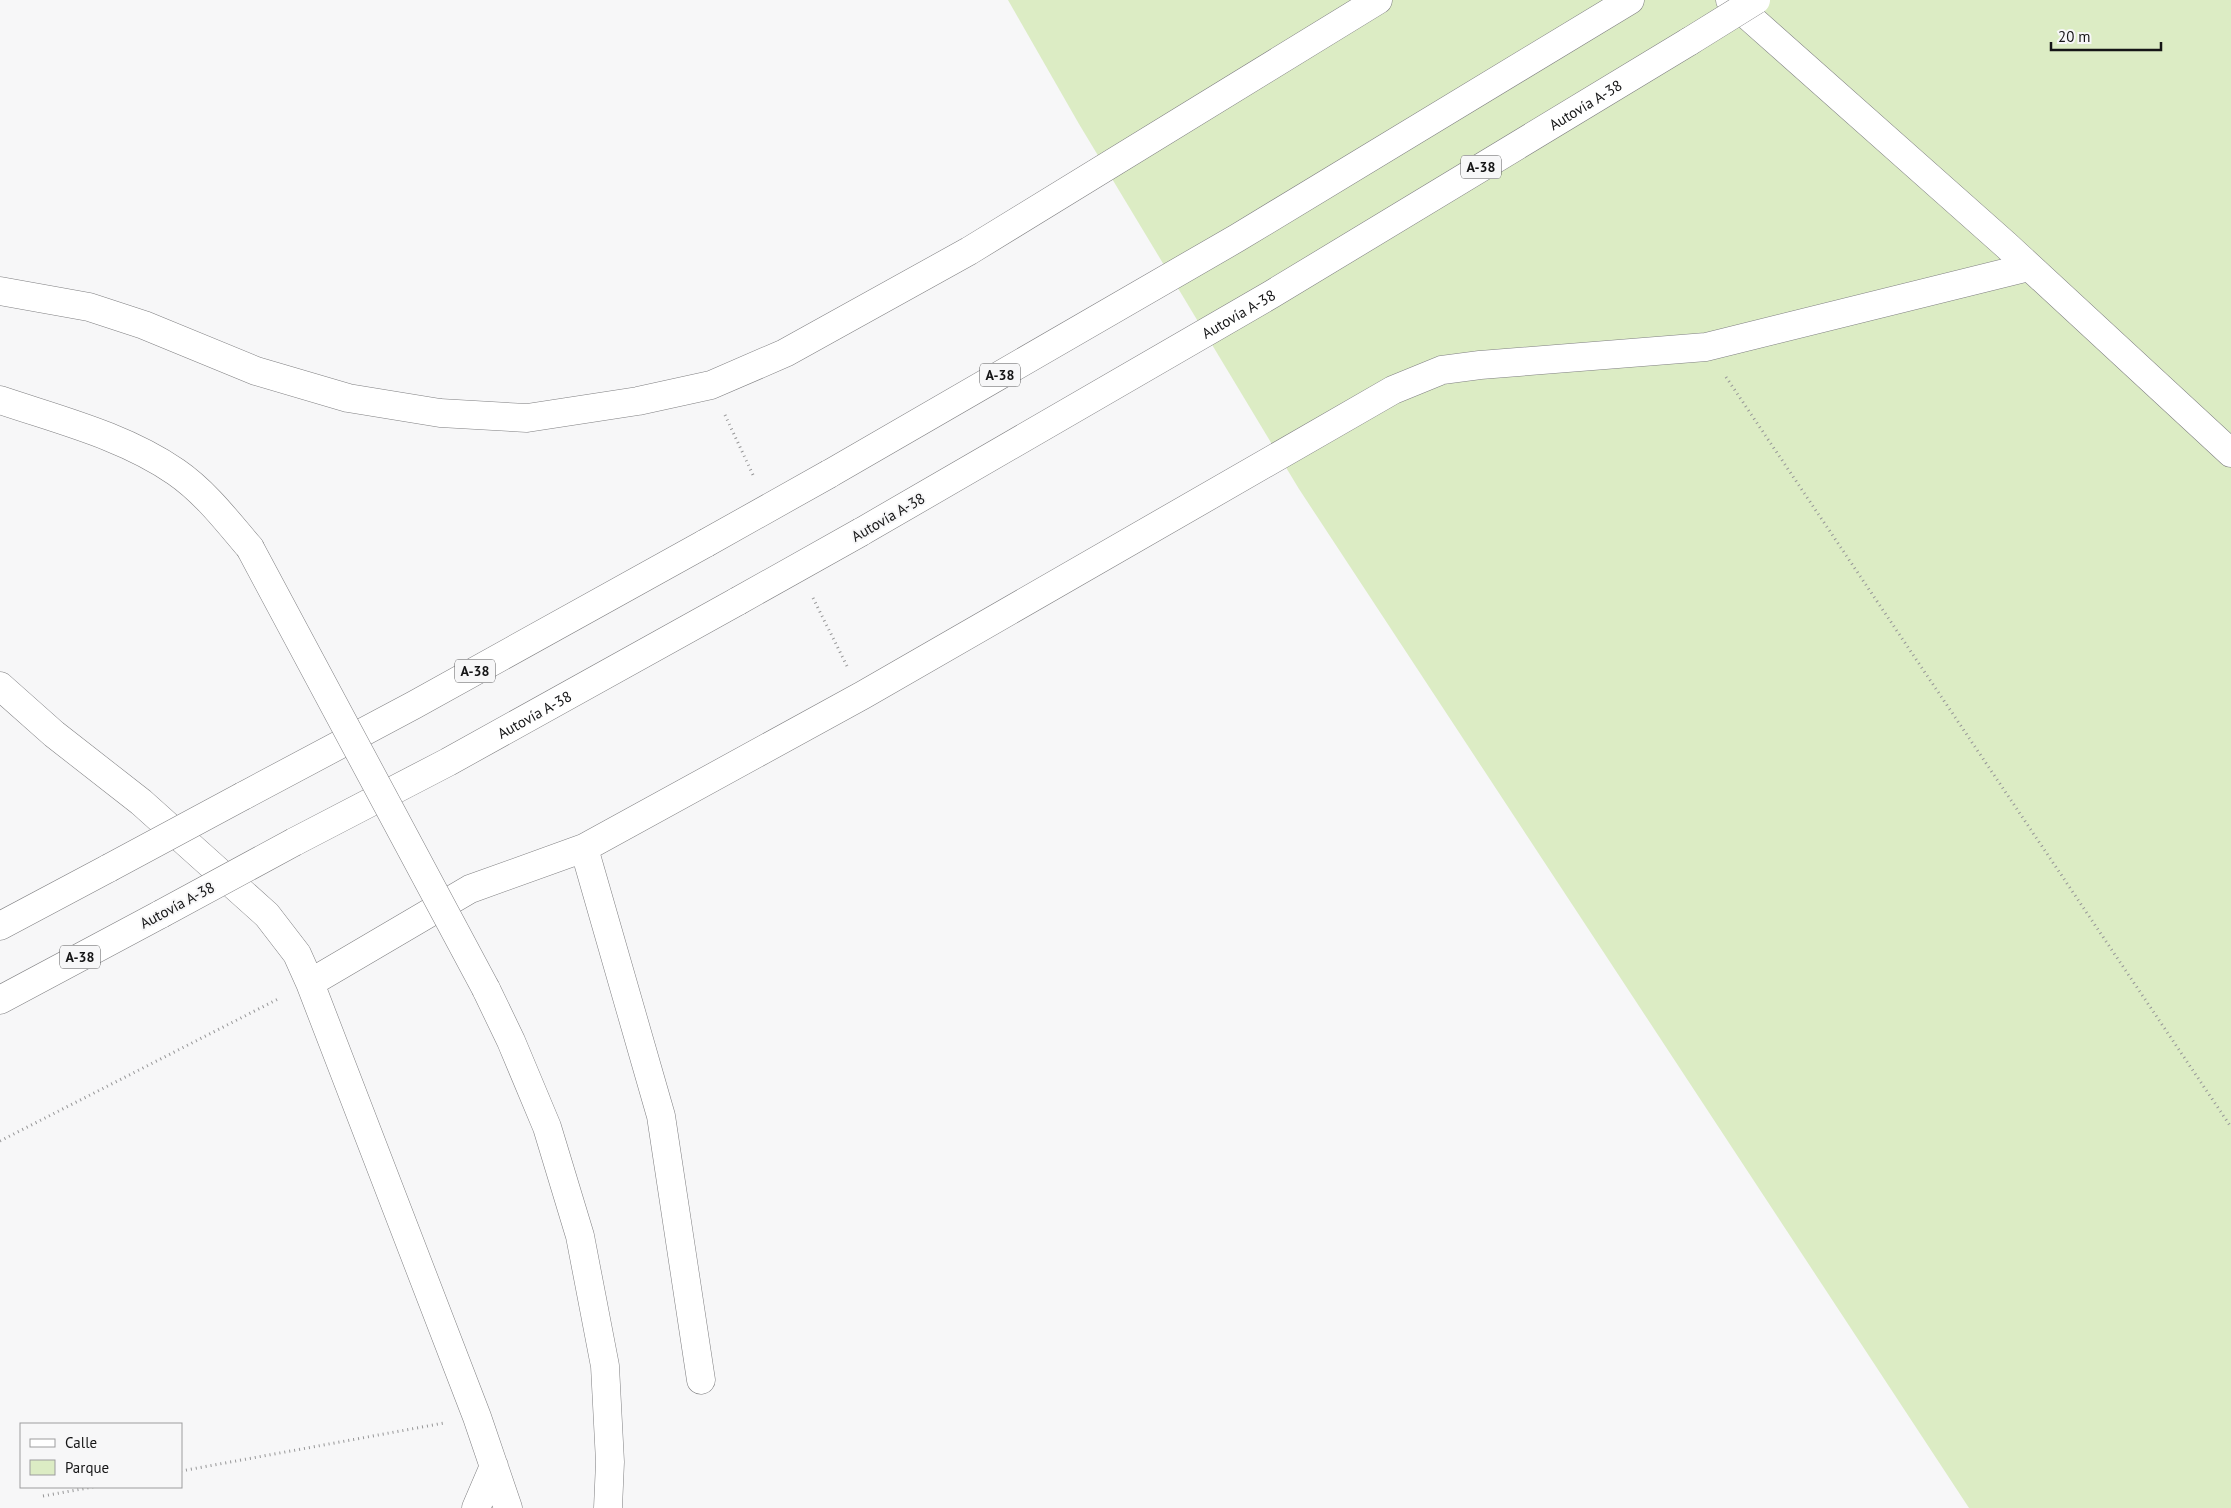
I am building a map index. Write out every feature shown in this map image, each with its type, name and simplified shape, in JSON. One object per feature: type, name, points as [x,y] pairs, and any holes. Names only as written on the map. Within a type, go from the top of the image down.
[{"type":"main road","points":[[0,291],[89,307],[144,325],[256,371],[348,398],[440,413],[527,418],[638,401],[712,385],[785,353],[969,251],[1378,0]]},
{"type":"main road","name":"A-38","points":[[0,926],[414,705],[829,474],[1237,238],[1630,0]]},
{"type":"main road","points":[[1730,0],[2029,267],[2231,453]]},
{"type":"main road","name":"Autovía A-38","points":[[0,1000],[294,842],[448,762],[861,532],[1272,294],[1756,0]]},
{"type":"main road","points":[[310,983],[470,889],[584,848],[863,695],[1393,390],[1442,370],[1480,365],[1706,347],[2029,267]]},
{"type":"main road","points":[[0,400],[132,447],[176,472],[214,505],[250,548],[486,989],[547,1127],[580,1236],[605,1366],[610,1462],[608,1508]]},
{"type":"main road","points":[[0,686],[54,734],[141,802],[267,915],[297,954],[310,983],[477,1417],[508,1508]]},
{"type":"main road","points":[[584,848],[661,1116],[701,1380]]},
{"type":"main road","points":[[476,1508],[494,1466]]},
{"type":"path","points":[[1706,347],[2231,1127]]},
{"type":"path","points":[[0,1141],[310,983]]},
{"type":"path","points":[[182,1471],[477,1417]]},
{"type":"path","points":[[43,1496],[88,1488]]},
{"type":"green space","points":[[1008,0],[2231,0],[2231,1508],[1969,1508],[1299,489],[1079,124]]}]
